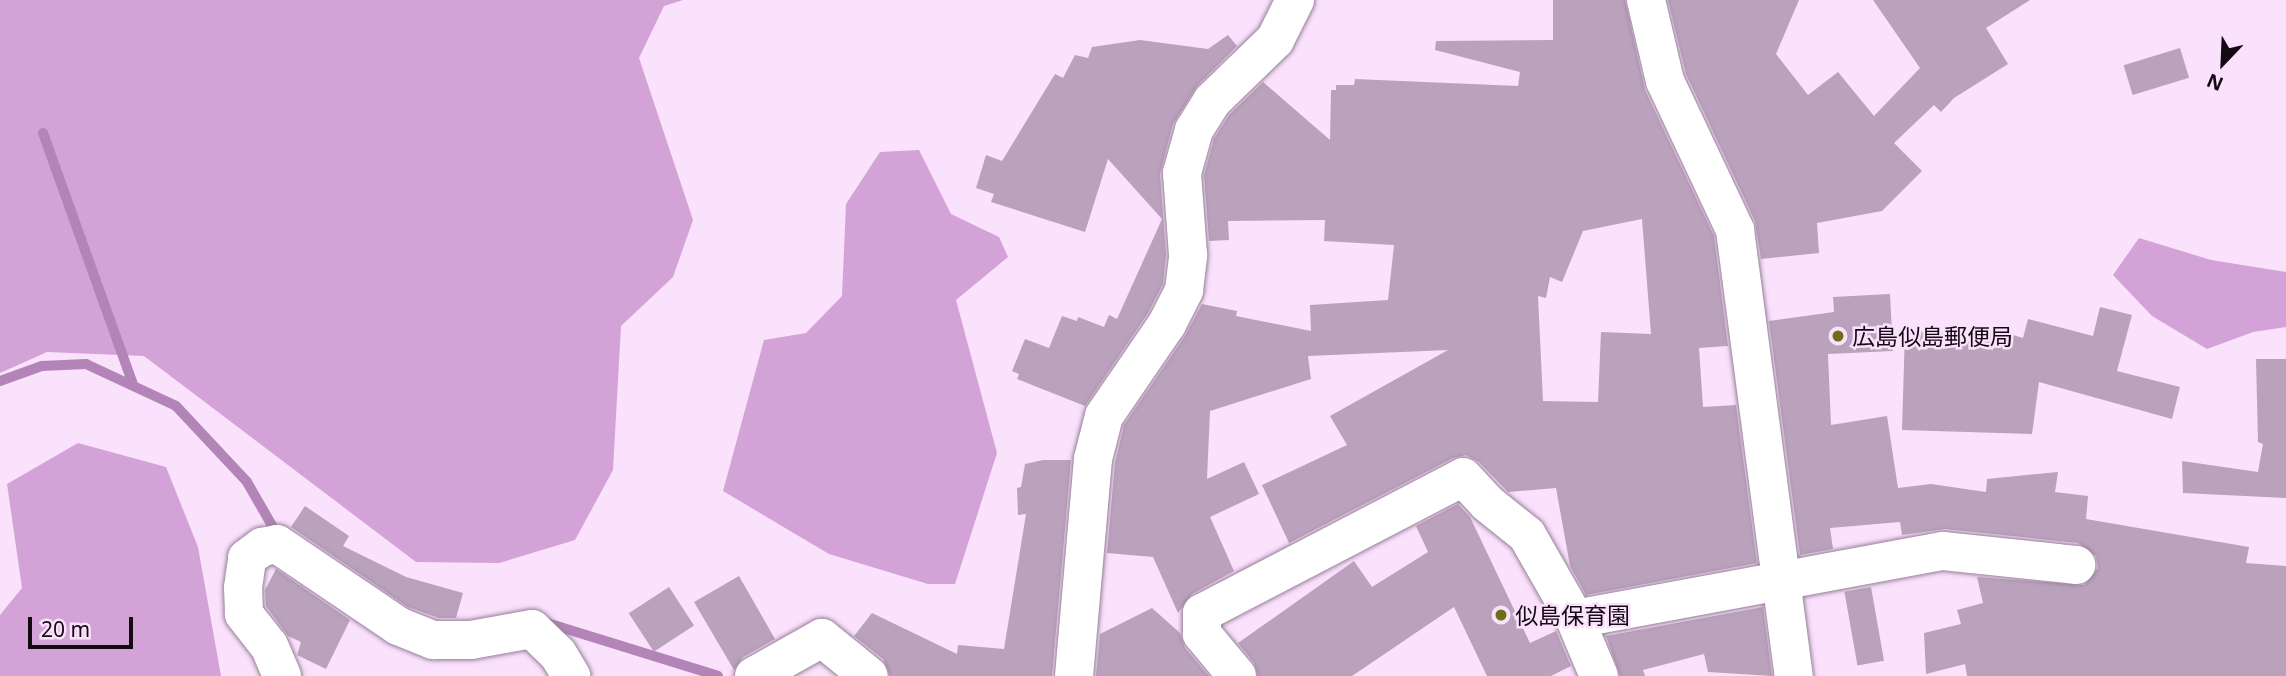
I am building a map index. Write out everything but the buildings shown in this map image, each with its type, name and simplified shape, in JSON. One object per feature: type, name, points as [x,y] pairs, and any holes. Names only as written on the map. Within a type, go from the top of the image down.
[{"type":"street","points":[[1074,676],[1093,459],[1104,416],[1167,324],[1184,290],[1188,255],[1182,173],[1194,130],[1212,102],[1275,40],[1296,0]]},
{"type":"street","points":[[1646,0],[1665,81],[1735,230],[1794,676]]},
{"type":"street","points":[[1237,676],[1202,634],[1202,613],[1463,477],[1487,503],[1527,534],[1575,619],[1599,676]]},
{"type":"street","points":[[282,676],[269,646],[244,614],[243,588],[247,558],[262,547],[276,544],[398,626],[433,640],[471,640],[532,629],[558,654],[571,676]]},
{"type":"street","points":[[1575,619],[1780,584],[1943,551],[2076,565]]},
{"type":"street","points":[[754,676],[822,638],[869,676]]},
{"type":"shaded area","points":[[0,0],[683,0],[664,6],[639,58],[693,220],[673,277],[621,326],[613,470],[575,540],[499,563],[416,562],[144,356],[47,352],[0,373]]},
{"type":"shaded area","points":[[919,150],[951,214],[999,237],[1008,257],[956,300],[997,453],[955,584],[928,584],[829,554],[723,491],[764,340],[806,333],[842,296],[846,204],[880,152]]},
{"type":"shaded area","points":[[2139,238],[2211,260],[2286,272],[2286,327],[2253,332],[2207,349],[2152,316],[2113,275]]},
{"type":"shaded area","points":[[78,443],[166,467],[198,547],[221,676],[0,676],[0,615],[22,588],[7,484]]},
{"type":"waterway","points":[[43,133],[133,384]]},
{"type":"waterway","points":[[0,381],[42,366],[86,364],[176,406],[247,482],[278,536]]},
{"type":"waterway","points":[[544,622],[718,676]]},
{"type":"place","name":"広島似島郵便局","points":[[1838,336]]},
{"type":"place","name":"似島保育園","points":[[1501,615]]}]
